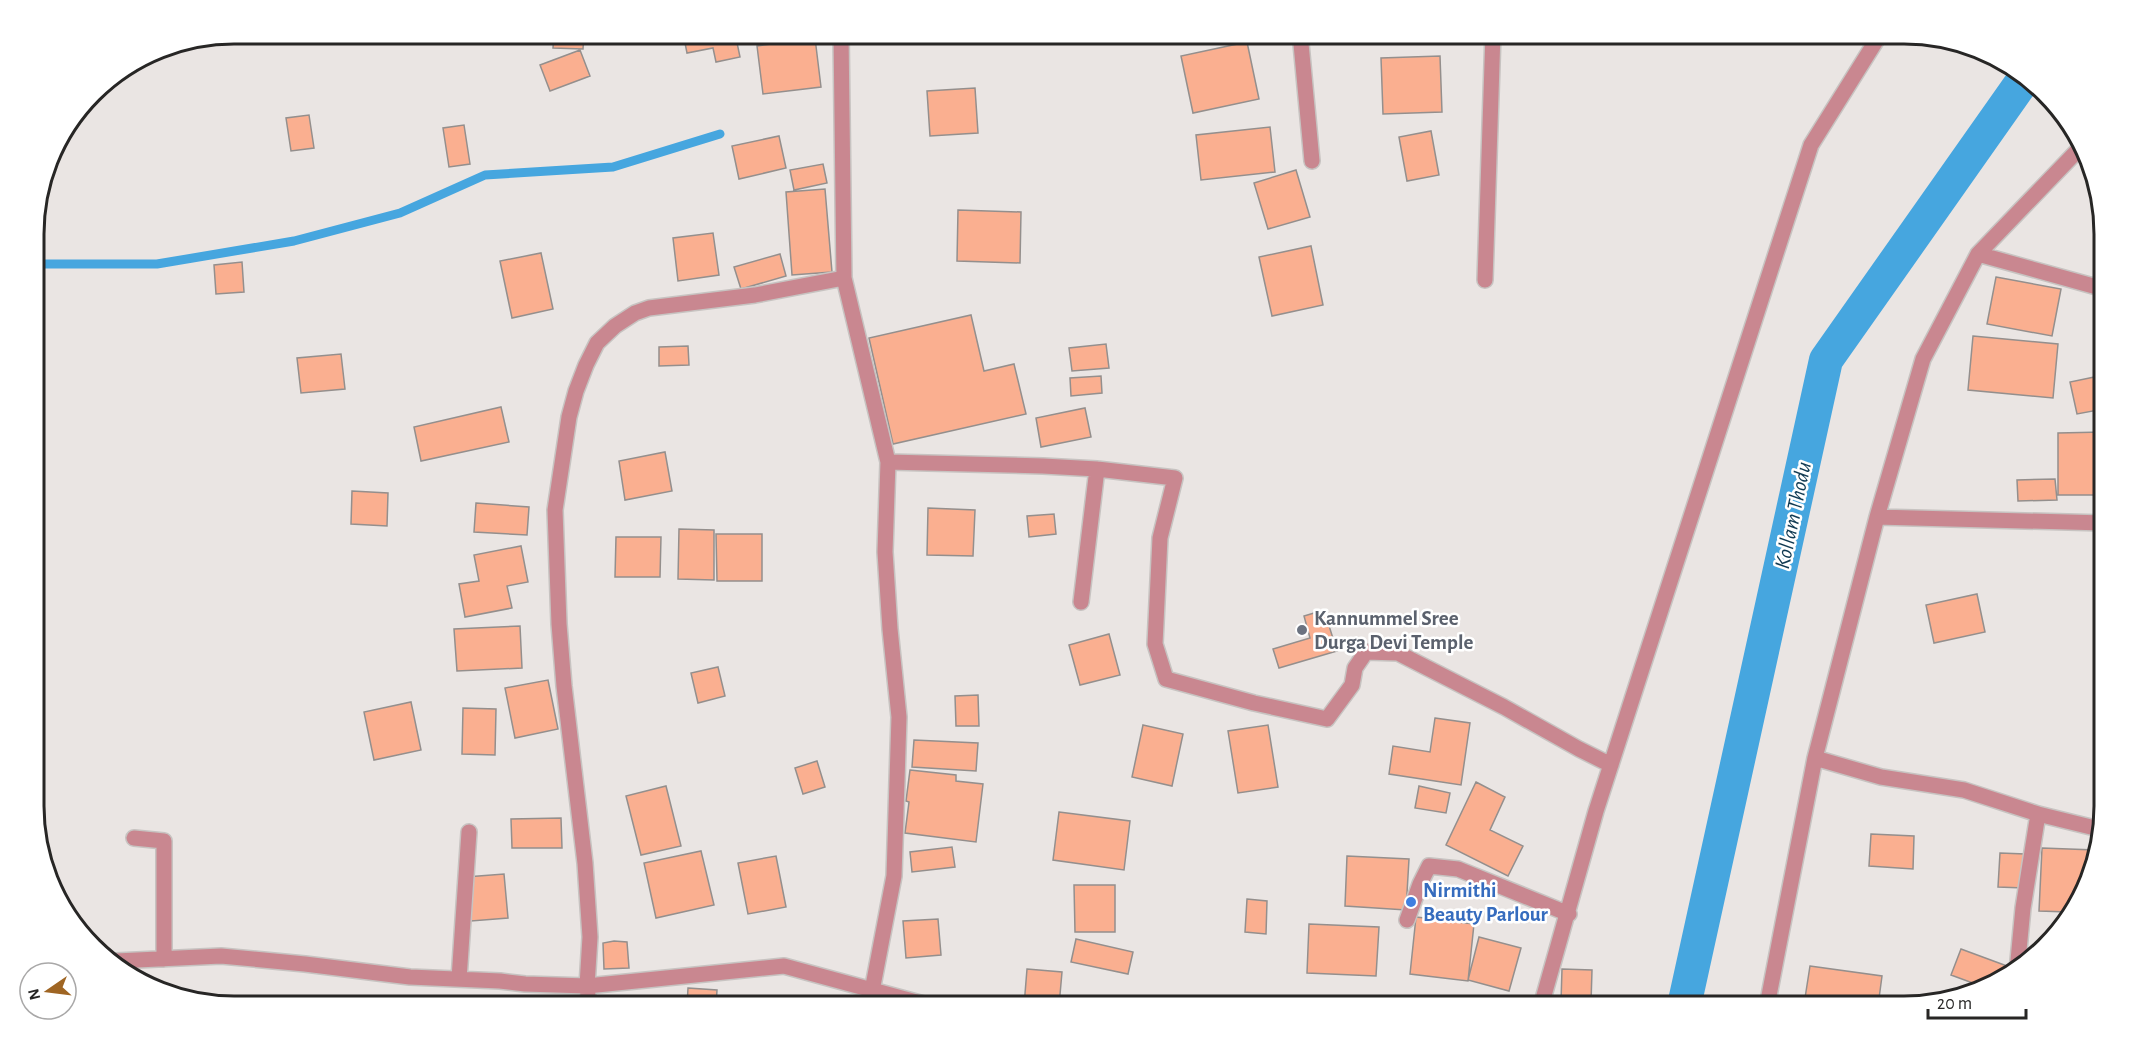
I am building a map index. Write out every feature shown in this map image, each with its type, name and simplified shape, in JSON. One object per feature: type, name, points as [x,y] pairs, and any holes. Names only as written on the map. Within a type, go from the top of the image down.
[{"type":"street","points":[[841,43],[844,278],[888,462],[885,552],[899,717],[894,876],[872,991]]},
{"type":"street","points":[[1301,43],[1312,161]]},
{"type":"street","points":[[1485,280],[1493,43]]},
{"type":"street","points":[[1544,995],[1569,914],[1596,811],[1811,144],[1875,43]]},
{"type":"street","points":[[1769,995],[1815,758],[1877,517],[1923,359],[1978,254],[2077,155]]},
{"type":"street","points":[[1978,254],[2094,286]]},
{"type":"street","points":[[588,996],[590,937],[584,853],[564,686],[559,624],[555,510],[569,417],[576,391],[597,343],[615,326],[649,308],[755,295],[844,278]]},
{"type":"street","points":[[888,462],[1097,469],[1175,478],[1160,538],[1155,644],[1166,679],[1254,703],[1327,719],[1352,685],[1355,668],[1366,652],[1398,653],[1611,765]]},
{"type":"street","points":[[1081,602],[1097,469]]},
{"type":"street","points":[[1877,517],[2094,523]]},
{"type":"street","points":[[1815,758],[1881,777],[1964,790],[2038,814],[2093,828]]},
{"type":"street","points":[[2018,957],[2023,908],[2038,814]]},
{"type":"street","points":[[459,979],[469,832]]},
{"type":"street","points":[[134,838],[164,841],[164,959]]},
{"type":"street","points":[[1407,920],[1429,866],[1458,869],[1569,914]]},
{"type":"street","points":[[125,961],[221,956],[410,977],[588,986],[784,966],[890,996]]},
{"type":"building","points":[[553,43],[583,43],[583,49],[553,48]]},
{"type":"building","points":[[685,43],[737,43],[740,57],[716,62],[713,48],[687,53]]},
{"type":"building","points":[[779,43],[816,43],[821,87],[763,94],[757,46]]},
{"type":"building","points":[[1247,43],[1259,99],[1193,113],[1181,56]]},
{"type":"building","points":[[580,50],[590,76],[550,91],[540,65]]},
{"type":"building","points":[[1440,56],[1442,112],[1383,114],[1381,58]]},
{"type":"building","points":[[975,88],[978,133],[930,136],[927,91]]},
{"type":"building","points":[[309,115],[314,148],[291,151],[286,118]]},
{"type":"building","points":[[464,125],[470,164],[449,167],[443,128]]},
{"type":"building","points":[[1270,127],[1275,172],[1201,180],[1196,135]]},
{"type":"building","points":[[1431,131],[1439,175],[1407,181],[1399,137]]},
{"type":"building","points":[[779,136],[786,168],[739,179],[732,146]]},
{"type":"building","points":[[823,164],[827,183],[794,190],[790,170]]},
{"type":"building","points":[[1296,170],[1310,217],[1268,229],[1254,183]]},
{"type":"building","points":[[825,189],[832,272],[792,275],[786,192]]},
{"type":"building","points":[[958,210],[1021,212],[1020,263],[957,261]]},
{"type":"building","points":[[713,233],[719,275],[678,281],[673,238]]},
{"type":"building","points":[[1311,246],[1323,305],[1272,316],[1259,257]]},
{"type":"building","points":[[541,253],[553,309],[512,318],[500,261]]},
{"type":"building","points":[[780,254],[786,276],[741,289],[734,267]]},
{"type":"building","points":[[242,262],[244,292],[216,294],[214,265]]},
{"type":"building","points":[[1996,277],[2061,289],[2052,336],[1987,324]]},
{"type":"building","points":[[971,315],[984,371],[1014,364],[1026,414],[893,444],[869,338]]},
{"type":"building","points":[[1973,336],[2058,344],[2053,398],[1968,390]]},
{"type":"building","points":[[1106,344],[1109,368],[1072,371],[1069,348]]},
{"type":"building","points":[[688,346],[689,365],[659,366],[659,347]]},
{"type":"building","points":[[341,354],[345,389],[301,393],[297,358]]},
{"type":"building","points":[[1101,376],[1102,393],[1071,396],[1070,378]]},
{"type":"building","points":[[2094,377],[2094,411],[2077,414],[2070,382]]},
{"type":"building","points":[[501,407],[509,442],[421,461],[414,427]]},
{"type":"building","points":[[1085,408],[1091,437],[1041,447],[1036,418]]},
{"type":"building","points":[[2094,432],[2094,495],[2058,495],[2058,433]]},
{"type":"building","points":[[665,452],[672,491],[625,500],[619,461]]},
{"type":"building","points":[[2055,479],[2057,500],[2018,501],[2017,480]]},
{"type":"building","points":[[352,491],[388,493],[387,526],[351,524]]},
{"type":"building","points":[[476,503],[529,507],[527,535],[474,532]]},
{"type":"building","points":[[928,508],[975,510],[973,556],[927,555]]},
{"type":"building","points":[[1054,514],[1056,534],[1029,537],[1027,516]]},
{"type":"building","points":[[679,529],[714,530],[714,580],[678,579]]},
{"type":"building","points":[[716,534],[762,534],[762,581],[717,581]]},
{"type":"building","points":[[616,537],[661,537],[660,577],[615,577]]},
{"type":"building","points":[[521,546],[528,582],[507,586],[512,608],[465,617],[459,584],[479,581],[474,555]]},
{"type":"building","points":[[1977,594],[1985,632],[1934,643],[1926,605]]},
{"type":"building","points":[[1324,610],[1337,651],[1279,668],[1273,649],[1310,638],[1304,616]]},
{"type":"building","points":[[520,626],[522,668],[457,671],[454,629]]},
{"type":"building","points":[[1109,634],[1120,675],[1080,685],[1069,645]]},
{"type":"building","points":[[718,667],[725,696],[698,703],[691,673]]},
{"type":"building","points":[[548,680],[558,729],[515,738],[505,688]]},
{"type":"building","points":[[978,695],[979,726],[956,726],[955,696]]},
{"type":"building","points":[[411,702],[421,750],[374,760],[364,712]]},
{"type":"building","points":[[463,708],[496,709],[495,755],[462,754]]},
{"type":"building","points":[[1435,718],[1470,723],[1461,785],[1389,774],[1393,746],[1430,752]]},
{"type":"building","points":[[1143,725],[1183,734],[1172,786],[1132,777]]},
{"type":"building","points":[[1268,725],[1278,787],[1238,793],[1228,731]]},
{"type":"building","points":[[914,740],[978,743],[976,771],[912,767]]},
{"type":"building","points":[[817,761],[825,787],[803,794],[795,768]]},
{"type":"building","points":[[910,770],[956,775],[956,781],[983,784],[976,842],[905,833]]},
{"type":"building","points":[[1476,782],[1505,797],[1490,830],[1523,846],[1508,876],[1446,845]]},
{"type":"building","points":[[666,786],[681,846],[641,855],[626,796]]},
{"type":"building","points":[[1419,786],[1450,793],[1446,813],[1415,808]]},
{"type":"building","points":[[1059,812],[1130,821],[1124,870],[1053,860]]},
{"type":"building","points":[[561,818],[562,848],[512,848],[511,819]]},
{"type":"building","points":[[1871,834],[1914,836],[1913,869],[1869,866]]},
{"type":"building","points":[[952,847],[955,867],[912,872],[910,852]]},
{"type":"building","points":[[2042,848],[2089,850],[2075,889],[2061,912],[2039,911]]},
{"type":"building","points":[[701,851],[714,905],[656,918],[644,863]]},
{"type":"building","points":[[2000,853],[2025,854],[2024,888],[1998,887]]},
{"type":"building","points":[[776,856],[786,907],[748,914],[738,863]]},
{"type":"building","points":[[1347,856],[1409,859],[1406,910],[1345,906]]},
{"type":"building","points":[[504,874],[508,918],[471,921],[466,877]]},
{"type":"building","points":[[1074,885],[1115,885],[1115,932],[1075,932]]},
{"type":"building","points":[[1247,899],[1267,901],[1266,934],[1245,932]]},
{"type":"building","points":[[1416,917],[1474,924],[1468,981],[1410,974]]},
{"type":"building","points":[[938,919],[941,955],[906,958],[903,921]]},
{"type":"building","points":[[1309,924],[1379,927],[1376,976],[1307,973]]},
{"type":"building","points":[[1479,937],[1521,948],[1509,991],[1468,980]]},
{"type":"building","points":[[1076,939],[1133,952],[1128,974],[1071,962]]},
{"type":"building","points":[[627,942],[629,968],[604,969],[603,943]]},
{"type":"building","points":[[1961,949],[2006,966],[1971,983],[1951,975]]},
{"type":"building","points":[[1810,966],[1882,976],[1879,995],[1805,995]]},
{"type":"building","points":[[1027,969],[1062,972],[1060,996],[1025,996]]},
{"type":"building","points":[[1562,969],[1592,970],[1591,995],[1561,995]]},
{"type":"building","points":[[688,988],[717,990],[717,996],[688,996]]},
{"type":"waterway","name":"Kollam Thodu","points":[[1686,995],[1826,360],[2021,84]]},
{"type":"waterway","points":[[44,264],[157,264],[294,241],[400,213],[485,175],[613,167],[720,134]]},
{"type":"place","name":"Kannummel Sree Durga Devi Temple","points":[[1302,630]]},
{"type":"place","name":"Nirmithi Beauty Parlour","points":[[1411,902]]}]
